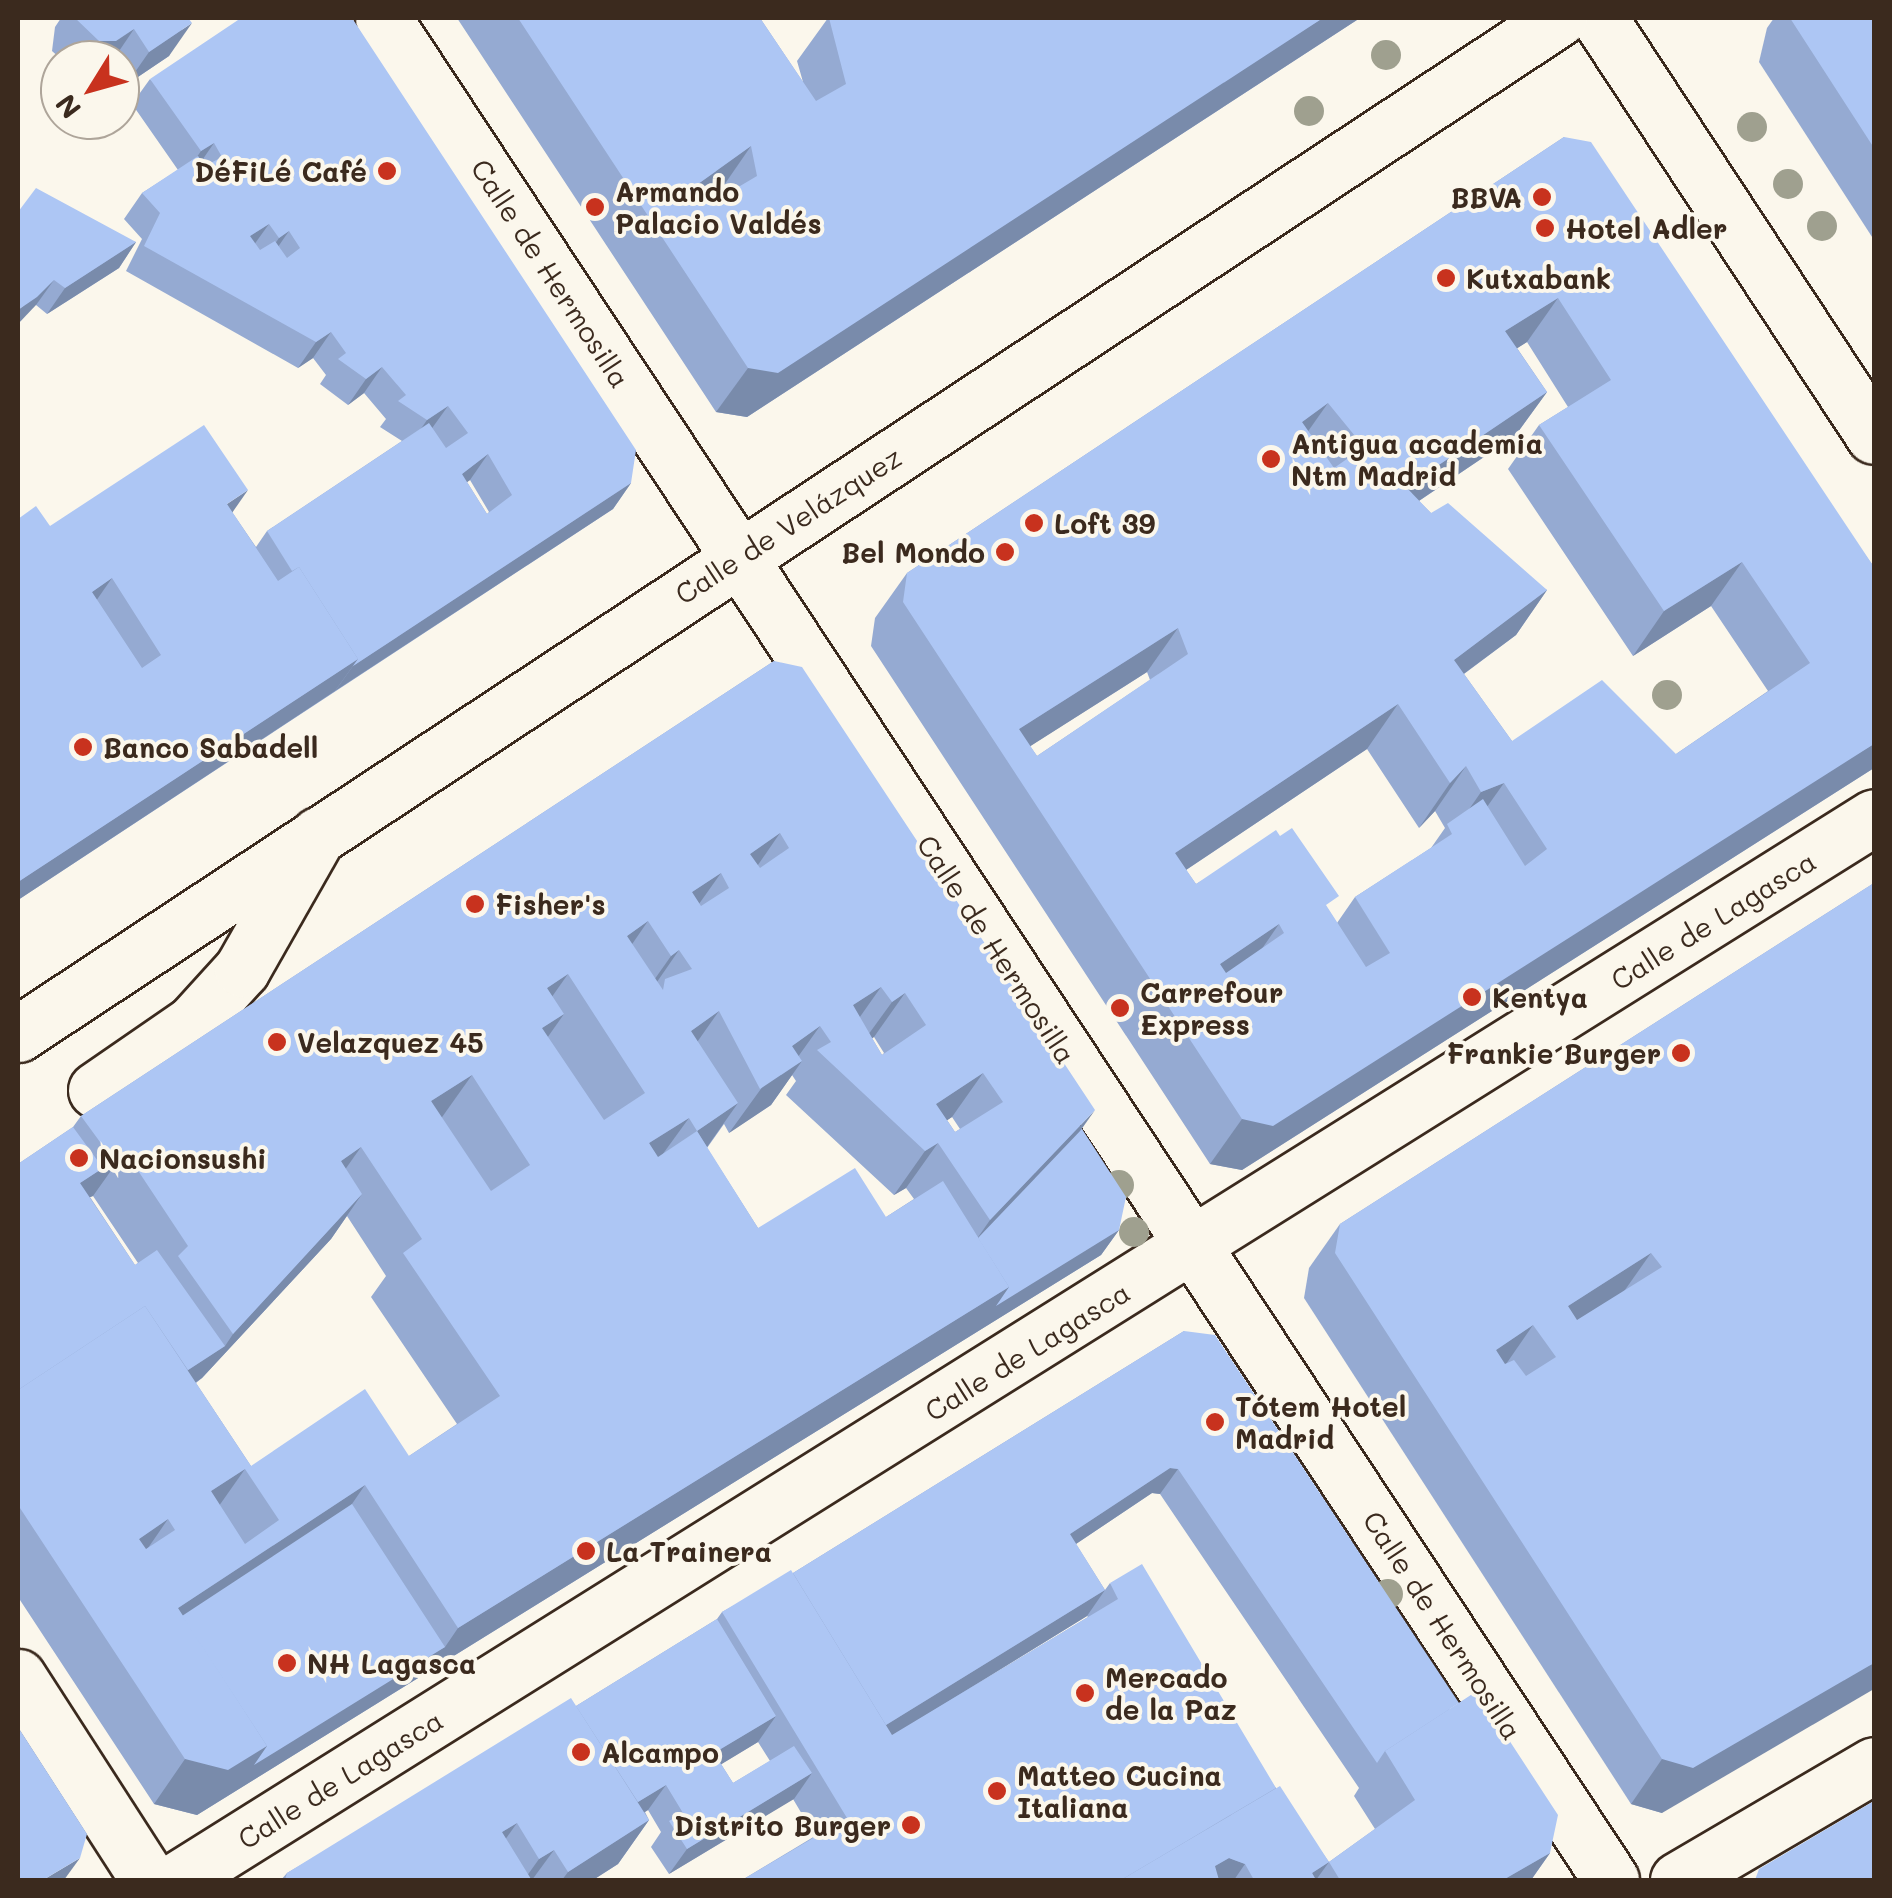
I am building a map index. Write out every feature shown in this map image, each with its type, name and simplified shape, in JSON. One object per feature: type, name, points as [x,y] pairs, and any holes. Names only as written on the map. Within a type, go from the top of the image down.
[{"type":"street","name":"Calle de Hermosilla","points":[[383,18],[1611,1880]]},
{"type":"street","name":"Calle de Velázquez","points":[[18,1034],[1559,18]]},
{"type":"street","points":[[1599,18],[1874,436]]},
{"type":"street","name":"Calle de Lagasca","points":[[178,1880],[1194,1248],[1874,817]]},
{"type":"street","points":[[96,1090],[193,1022],[242,969],[318,835]]},
{"type":"street","points":[[18,1677],[150,1880]]},
{"type":"street","points":[[1678,1880],[1874,1765]]},
{"type":"building","points":[[75,18],[188,18],[192,23],[149,52],[134,29],[118,40],[98,40]]},
{"type":"building","points":[[241,18],[352,18],[636,450],[631,483],[353,666],[358,659],[299,567],[292,571],[267,531],[429,423],[446,448],[468,433],[448,406],[427,420],[398,401],[406,395],[382,367],[366,379],[338,359],[346,353],[331,332],[316,342],[144,246],[160,213],[142,193],[198,156],[205,166],[222,157],[214,143],[201,151],[150,79]],"holes":[[[269,224],[279,238],[289,231],[300,248],[287,258],[275,241],[260,250],[250,236]],[[488,454],[512,495],[487,514],[462,474]]]},
{"type":"building","points":[[518,18],[760,18],[816,101],[846,84],[829,18],[1323,18],[778,373],[748,368]],"holes":[[[751,146],[757,176],[711,203],[698,184]]]},
{"type":"building","points":[[1790,18],[1874,18],[1874,148]]},
{"type":"building","points":[[1564,137],[1591,142],[1874,567],[1874,744],[1273,1126],[1242,1119],[903,602],[907,573]],"holes":[[[1558,298],[1611,380],[1539,425],[1664,611],[1742,562],[1810,663],[1676,754],[1602,680],[1512,741],[1454,660],[1547,590],[1448,503],[1431,513],[1406,487],[1547,392],[1505,331]],[[1328,403],[1364,447],[1334,468],[1302,422]],[[1178,628],[1188,654],[1037,756],[1019,729]],[[1398,704],[1450,783],[1466,766],[1481,792],[1504,783],[1547,849],[1525,866],[1483,799],[1447,824],[1452,834],[1355,897],[1390,953],[1366,967],[1326,905],[1339,896],[1292,828],[1280,836],[1276,830],[1196,884],[1175,853]],[[1279,924],[1284,933],[1226,973],[1220,964]]]},
{"type":"building","points":[[36,188],[136,242],[65,288],[54,280],[18,310],[18,212]]},
{"type":"building","points":[[204,425],[248,490],[227,504],[278,581],[299,567],[358,659],[18,882],[18,519],[36,506],[50,526]],"holes":[[[112,578],[161,655],[142,668],[92,592]]]},
{"type":"building","points":[[774,661],[802,667],[1095,1110],[990,1220],[938,1143],[925,1151],[817,1050],[831,1042],[820,1026],[792,1046],[802,1061],[760,1089],[719,1011],[691,1031],[738,1103],[697,1131],[758,1228],[855,1168],[886,1217],[943,1181],[1009,1287],[458,1628],[365,1485],[178,1608],[267,1746],[228,1770],[185,1759],[18,1505],[18,1390],[145,1306],[251,1466],[365,1389],[409,1456],[500,1396],[403,1253],[422,1239],[361,1147],[341,1161],[362,1194],[233,1334],[178,1256],[188,1246],[125,1151],[111,1157],[81,1116]],"holes":[[[780,833],[789,848],[760,868],[750,854]],[[721,873],[729,888],[701,906],[692,892]],[[648,921],[671,956],[679,950],[692,969],[665,979],[663,990],[627,936]],[[568,974],[645,1093],[604,1120],[542,1028],[564,1014],[547,988]],[[881,987],[892,1002],[905,993],[926,1025],[882,1055],[853,1005]],[[983,1073],[1003,1102],[955,1132],[936,1104]],[[472,1075],[530,1165],[491,1191],[431,1101]],[[689,1118],[697,1131],[658,1157],[649,1143]],[[245,1469],[279,1520],[245,1544],[211,1491]],[[168,1519],[175,1530],[146,1549],[139,1539]]]},
{"type":"building","points":[[1874,883],[1874,1663],[1693,1768],[1662,1759],[1335,1253],[1340,1224]],"holes":[[[1651,1253],[1662,1267],[1577,1320],[1568,1306]],[[1533,1325],[1556,1357],[1526,1376],[1514,1360],[1505,1364],[1496,1350]]]},
{"type":"building","points":[[73,1127],[103,1168],[80,1183],[135,1265],[157,1250],[225,1346],[188,1370],[145,1306],[18,1390],[18,1164]]},
{"type":"building","points":[[1082,1129],[1126,1197],[1119,1230],[996,1306],[1009,1287],[978,1238]]},
{"type":"building","points":[[1184,1331],[1215,1335],[1459,1703],[1385,1751],[1377,1763],[1178,1469],[1170,1468],[1070,1534],[1105,1590],[886,1725],[793,1573]]},
{"type":"building","name":"NH Lagasca","points":[[352,1504],[445,1647],[254,1765],[267,1746],[182,1616]]},
{"type":"building","name":"Mercado de la Paz","points":[[1142,1564],[1276,1788],[1121,1880],[742,1880],[847,1818],[722,1612],[791,1570],[892,1735],[1118,1599],[1110,1583]]},
{"type":"building","points":[[717,1619],[776,1716],[714,1753],[733,1783],[794,1746],[812,1773],[687,1849],[669,1821],[683,1813],[666,1785],[638,1802],[576,1706]]},
{"type":"building","points":[[1477,1691],[1558,1815],[1550,1853],[1503,1880],[1340,1880],[1329,1862],[1415,1800],[1385,1751]]},
{"type":"building","points":[[571,1698],[649,1820],[568,1872],[554,1850],[539,1859],[517,1823],[502,1832],[529,1880],[285,1880],[287,1873]]},
{"type":"building","points":[[18,1727],[87,1834],[80,1858],[43,1880],[18,1880]]},
{"type":"building","points":[[1280,1786],[1329,1862],[1312,1873],[1316,1880],[1254,1880],[1245,1864],[1229,1858],[1215,1866],[1219,1880],[1121,1880]]},
{"type":"building","points":[[1874,1801],[1874,1880],[1755,1880],[1759,1869]]},
{"type":"place","name":"DéFiLé Café","points":[[387,171]]},
{"type":"place","name":"BBVA","points":[[1542,197]]},
{"type":"place","name":"Armando Palacio Valdés","points":[[595,207]]},
{"type":"place","name":"Hotel Adler","points":[[1545,228]]},
{"type":"place","name":"Kutxabank","points":[[1446,278]]},
{"type":"place","name":"Antigua academia Ntm Madrid","points":[[1271,459]]},
{"type":"place","name":"Loft 39","points":[[1034,523]]},
{"type":"place","name":"Bel Mondo","points":[[1005,552]]},
{"type":"place","name":"Banco Sabadell","points":[[83,747]]},
{"type":"place","name":"Fisher's","points":[[475,904]]},
{"type":"place","name":"Kentya","points":[[1472,997]]},
{"type":"place","name":"Carrefour Express","points":[[1120,1008]]},
{"type":"place","name":"Velazquez 45","points":[[277,1042]]},
{"type":"place","name":"Frankie Burger","points":[[1681,1053]]},
{"type":"place","name":"Nacionsushi","points":[[79,1158]]},
{"type":"place","name":"Tótem Hotel Madrid","points":[[1215,1422]]},
{"type":"place","name":"La Trainera","points":[[586,1551]]},
{"type":"place","name":"NH Lagasca","points":[[287,1663]]},
{"type":"place","name":"Mercado de la Paz","points":[[1085,1693]]},
{"type":"place","name":"Alcampo","points":[[581,1752]]},
{"type":"place","name":"Matteo Cucina Italiana","points":[[997,1791]]},
{"type":"place","name":"Distrito Burger","points":[[911,1825]]}]
